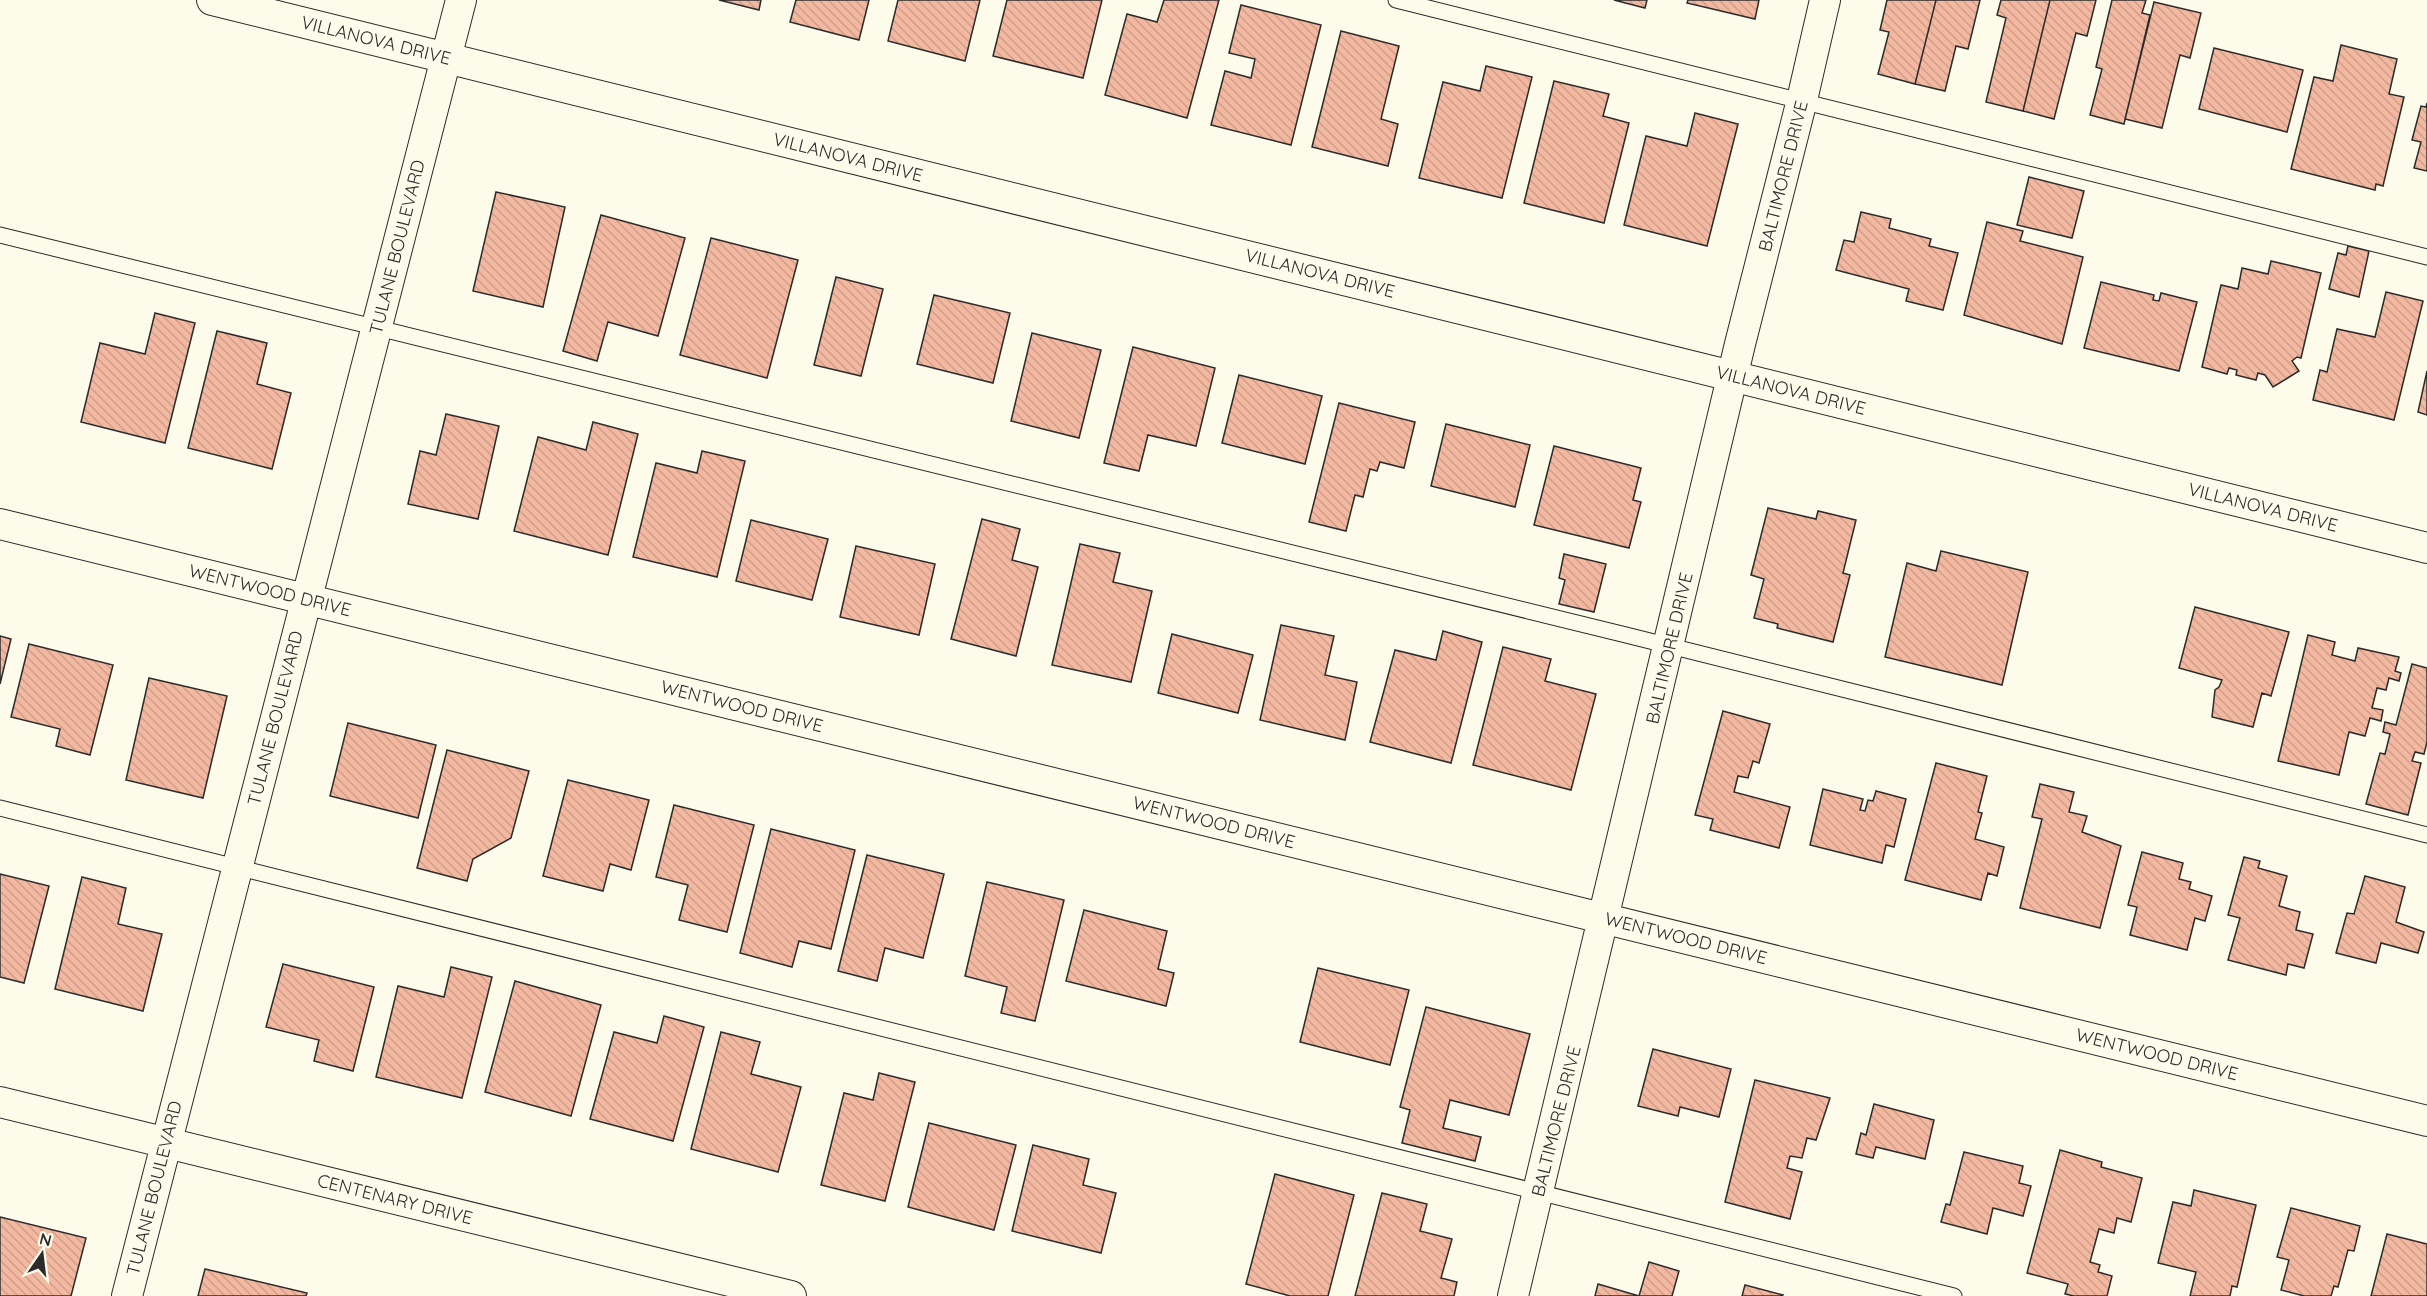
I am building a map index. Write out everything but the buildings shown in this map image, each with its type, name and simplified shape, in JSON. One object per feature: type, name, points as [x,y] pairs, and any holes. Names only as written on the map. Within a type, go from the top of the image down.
[{"type":"street","name":"VILLANOVA DRIVE","points":[[212,0],[2427,548]]},
{"type":"street","name":"TULANE BOULEVARD","points":[[127,1296],[461,0]]},
{"type":"street","name":"BALTIMORE DRIVE","points":[[1513,1296],[1825,0]]},
{"type":"street","name":"WENTWOOD DRIVE","points":[[0,524],[2427,1120]]},
{"type":"street","name":"CENTENARY DRIVE","points":[[0,1102],[791,1296]]},
{"type":"lane","points":[[1396,0],[2427,256]]},
{"type":"lane","points":[[0,235],[1670,646],[2427,835]]},
{"type":"lane","points":[[0,808],[1954,1296]]}]
